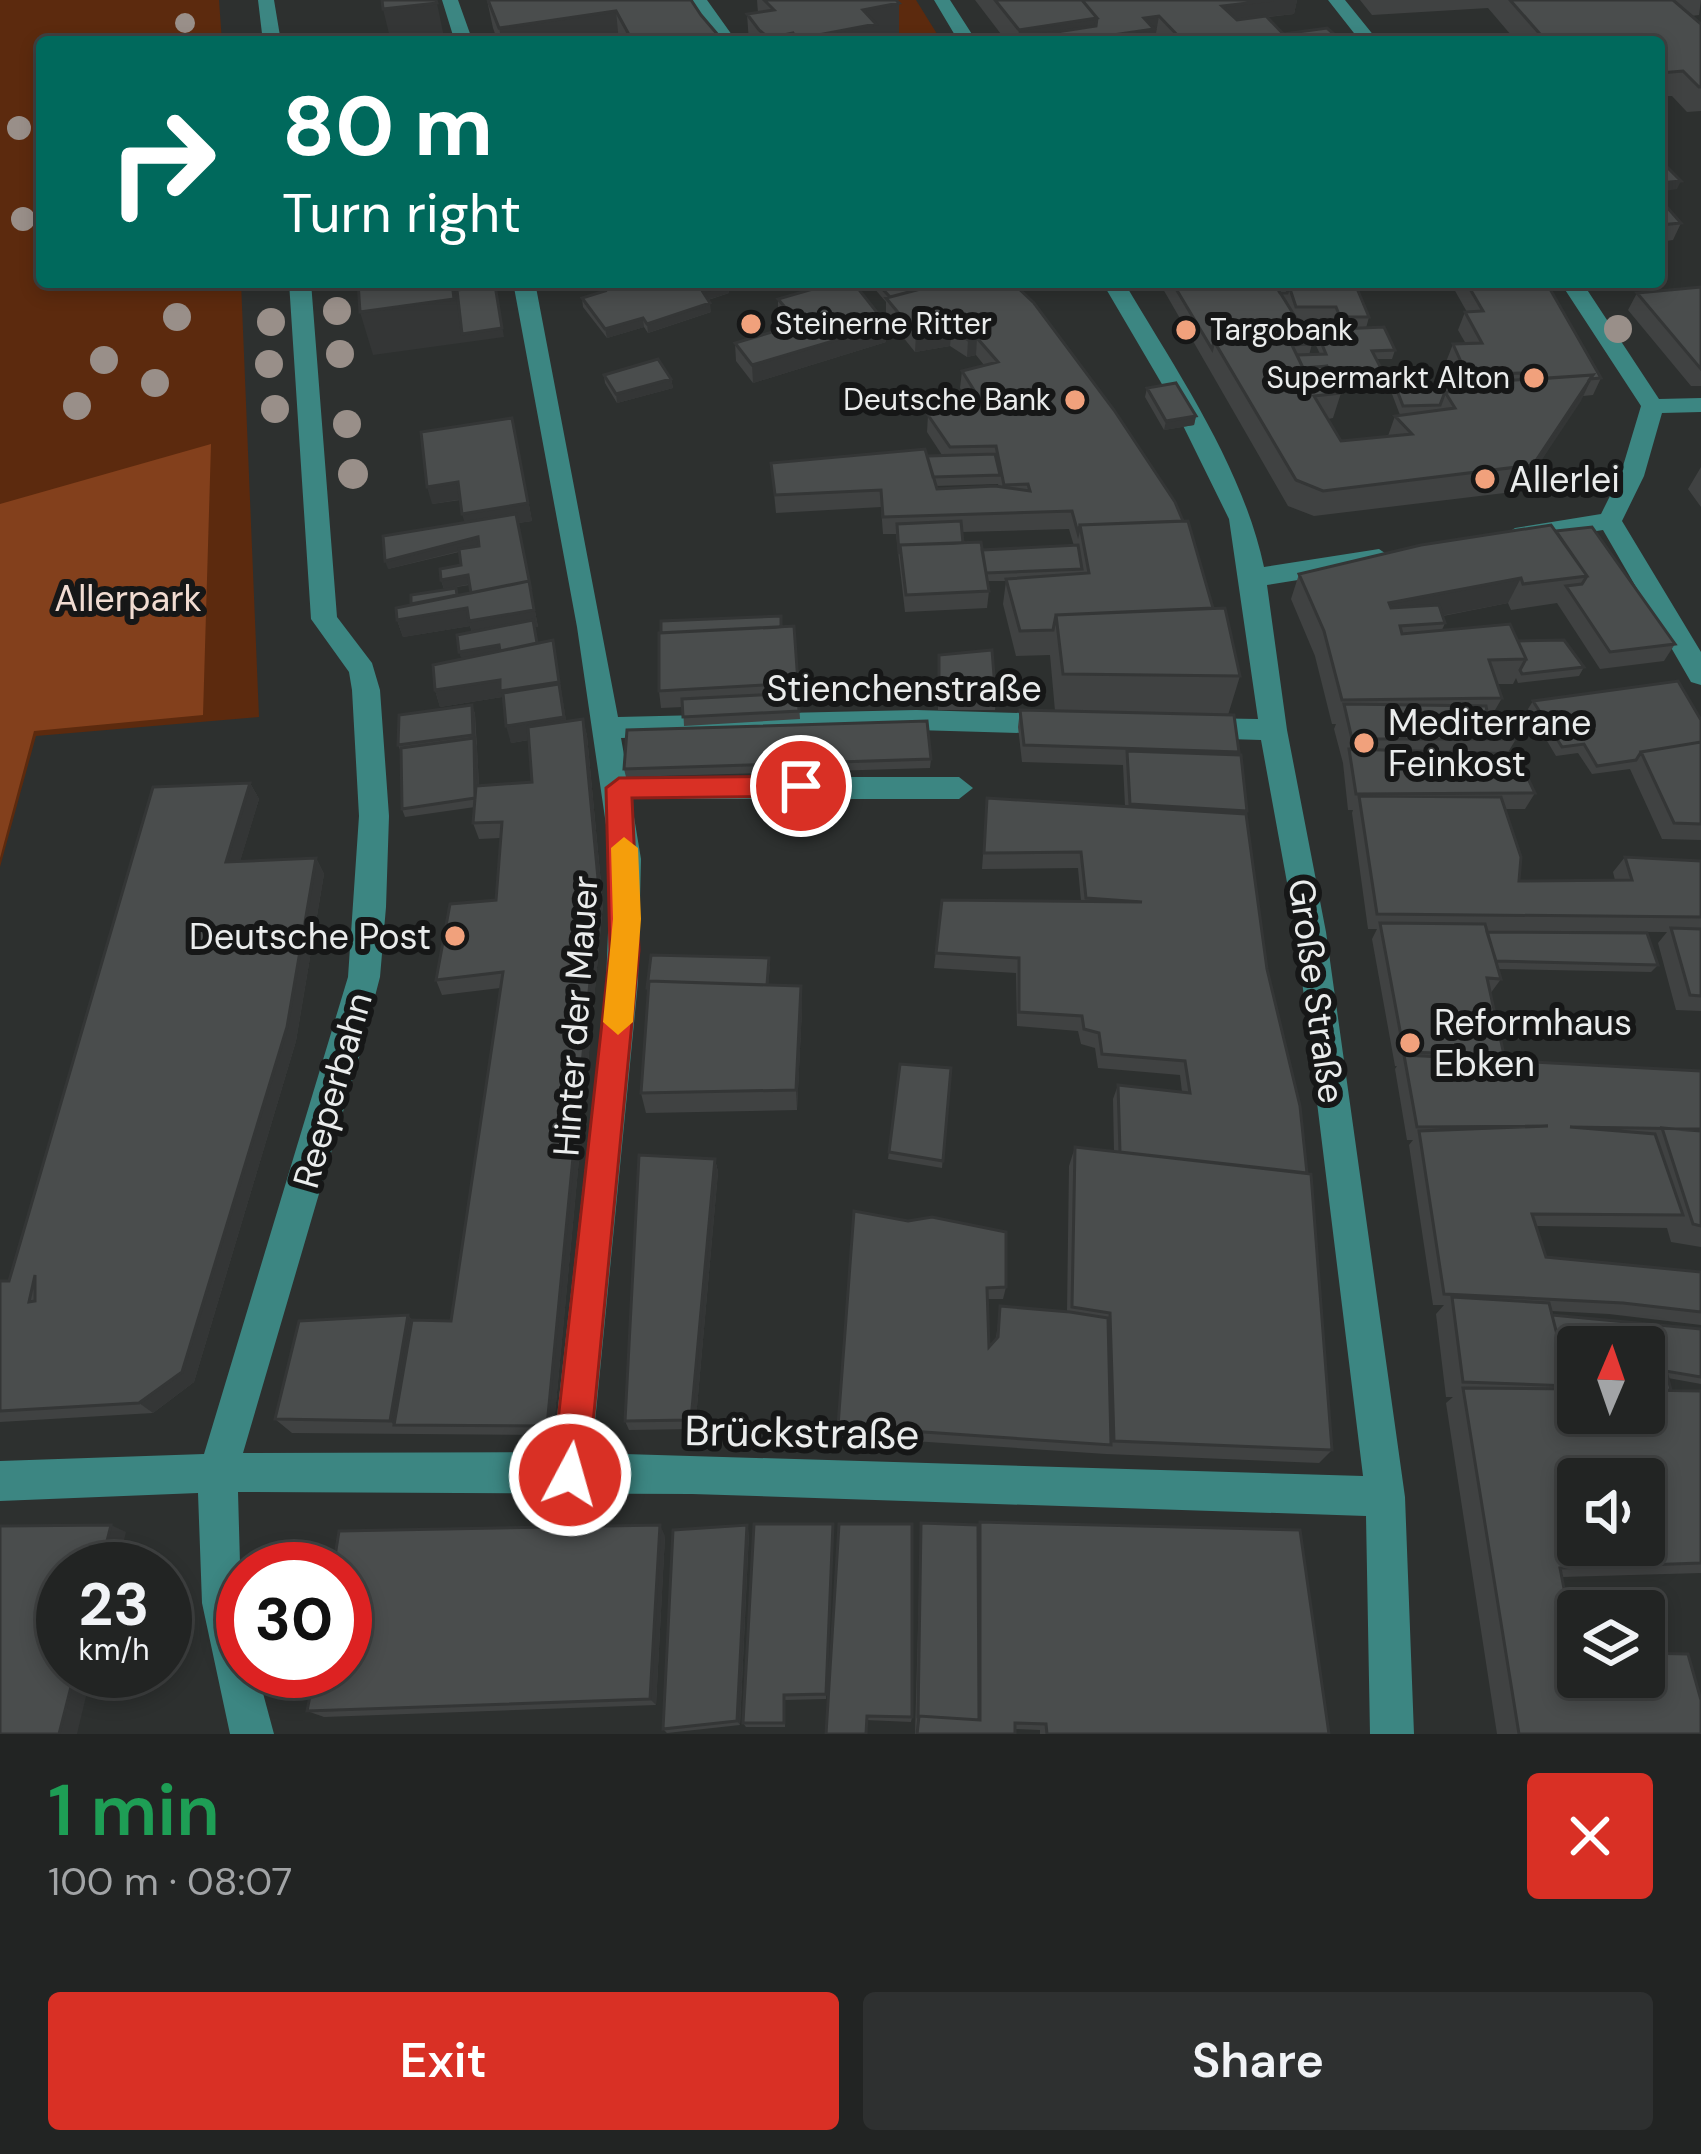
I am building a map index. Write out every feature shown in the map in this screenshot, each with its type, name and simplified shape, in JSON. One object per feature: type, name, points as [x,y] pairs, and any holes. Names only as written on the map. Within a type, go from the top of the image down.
[{"type":"street","points":[[266,0],[271,36]]},
{"type":"street","points":[[450,0],[462,36]]},
{"type":"street","points":[[698,0],[724,36]]},
{"type":"street","points":[[943,0],[964,36]]},
{"type":"street","points":[[1336,0],[1365,36]]},
{"type":"street","name":"Reeperbahn","points":[[252,1734],[220,1617],[214,1544],[220,1469],[364,977],[374,816],[362,670],[324,620],[300,288]]},
{"type":"street","name":"Hinter der Mauer","points":[[525,288],[619,788],[626,899],[622,982],[570,1475]]},
{"type":"street","name":"Große Straße","points":[[1117,288],[1178,391],[1241,519],[1273,730],[1311,932],[1385,1497],[1392,1734]]},
{"type":"street","points":[[1575,288],[1652,406],[1632,476],[1610,521]]},
{"type":"street","points":[[1652,406],[1701,405]]},
{"type":"street","points":[[1498,539],[1610,521]]},
{"type":"street","points":[[1610,521],[1690,638],[1701,675]]},
{"type":"street","points":[[1252,578],[1409,553]]},
{"type":"street","name":"Stienchenstraße","points":[[607,728],[916,720],[1082,724]]},
{"type":"street","points":[[1154,727],[1273,730]]},
{"type":"street","points":[[619,788],[959,788]]},
{"type":"street","name":"Brückstraße","points":[[0,1480],[220,1469],[1385,1497]]},
{"type":"green space","name":"Allerpark","points":[[0,0],[219,0],[222,36],[36,36],[36,288],[241,288],[259,717],[36,736],[0,867]]},
{"type":"green space","points":[[767,0],[916,0],[938,36],[795,36]]},
{"type":"green space","points":[[211,444],[203,715],[34,731],[0,858],[0,504]]},
{"type":"building","points":[[382,0],[436,0],[437,3],[383,9]]},
{"type":"building","points":[[488,0],[691,0],[719,36],[630,36],[616,11],[499,28]]},
{"type":"building","points":[[764,0],[899,3],[863,10],[876,24],[813,36],[766,36],[747,14],[774,10]]},
{"type":"building","points":[[995,0],[1082,0],[1097,18],[1019,30]]},
{"type":"building","points":[[1082,0],[1273,0],[1222,6],[1237,20],[1266,16],[1285,36],[1178,36],[1159,16],[1144,18],[1154,29],[1121,36],[1031,36],[1096,26],[1097,18]]},
{"type":"building","points":[[1510,0],[1673,0],[1701,24],[1701,87],[1683,71],[1665,72],[1665,36],[1542,36]]},
{"type":"building","points":[[1327,28],[1336,36],[1285,36]]},
{"type":"building","points":[[1666,166],[1681,181],[1665,182]]},
{"type":"building","points":[[1665,206],[1666,206],[1681,223],[1665,224]]},
{"type":"building","points":[[1701,287],[1701,369],[1637,293]]},
{"type":"building","points":[[358,288],[453,288],[454,299],[360,312]]},
{"type":"building","points":[[495,288],[502,328],[462,334],[457,290]]},
{"type":"building","points":[[603,288],[716,288],[703,292],[710,303],[647,324],[643,318],[605,329],[582,298],[605,291]]},
{"type":"building","points":[[816,288],[858,288],[887,325],[752,365],[735,343],[799,324],[778,299]]},
{"type":"building","points":[[882,288],[924,288],[890,297]]},
{"type":"building","points":[[924,288],[1018,288],[1114,410],[1183,521],[1080,525],[1078,533],[1072,511],[883,517],[881,490],[775,495],[771,463],[925,449],[937,489],[995,486],[1030,491],[1028,484],[1004,485],[996,446],[950,447],[928,415],[982,403],[962,371],[998,362],[977,338],[968,340],[952,328],[916,334],[886,298]]},
{"type":"building","points":[[1176,288],[1277,288],[1312,344],[1292,345],[1288,337],[1214,341],[1212,349]]},
{"type":"building","points":[[1290,288],[1357,288],[1369,317],[1340,317],[1336,307],[1296,307]]},
{"type":"building","points":[[1470,288],[1549,288],[1601,378],[1524,380],[1520,373],[1467,375],[1453,344],[1482,343],[1465,312],[1483,311]]},
{"type":"building","points":[[1384,327],[1395,350],[1372,351],[1384,374],[1333,377],[1327,366],[1303,368],[1297,355],[1326,354],[1316,330]]},
{"type":"building","points":[[1288,337],[1303,368],[1327,366],[1341,393],[1314,396],[1341,441],[1412,434],[1395,416],[1455,408],[1445,392],[1505,389],[1501,381],[1593,375],[1533,465],[1323,491],[1296,480],[1214,341]]},
{"type":"building","points":[[658,359],[671,379],[616,394],[604,375]]},
{"type":"building","points":[[1176,383],[1196,416],[1166,421],[1147,388]]},
{"type":"building","points":[[1469,384],[1472,391],[1445,392],[1440,405],[1403,406],[1395,385]]},
{"type":"building","points":[[512,418],[528,503],[462,514],[458,482],[427,487],[421,432]]},
{"type":"building","points":[[995,454],[1000,475],[933,477],[927,456]]},
{"type":"building","points":[[516,514],[531,590],[529,581],[471,593],[468,575],[441,580],[440,569],[461,565],[459,549],[479,546],[478,537],[385,561],[383,536]]},
{"type":"building","points":[[961,521],[963,543],[900,545],[899,554],[897,524]]},
{"type":"building","points":[[1188,521],[1213,608],[1056,615],[1053,630],[1020,631],[1006,579],[1089,573],[1080,525]]},
{"type":"building","points":[[1551,525],[1587,576],[1523,584],[1521,578],[1389,603],[1391,608],[1439,605],[1445,623],[1400,626],[1402,634],[1510,624],[1526,659],[1489,660],[1502,698],[1342,700],[1324,631],[1299,574],[1421,545]]},
{"type":"building","points":[[1592,527],[1675,644],[1610,652],[1566,586],[1582,584],[1587,576],[1556,531]]},
{"type":"building","points":[[981,542],[989,591],[906,595],[900,545]]},
{"type":"building","points":[[1078,545],[1082,569],[986,573],[982,550]]},
{"type":"building","points":[[529,581],[534,610],[469,621],[467,608],[397,620],[396,608]]},
{"type":"building","points":[[456,588],[457,595],[411,604],[411,595]]},
{"type":"building","points":[[1225,608],[1240,676],[1063,674],[1056,615]]},
{"type":"building","points":[[781,616],[781,627],[661,633],[661,621]]},
{"type":"building","points":[[533,620],[537,643],[500,651],[499,645],[459,652],[457,635]]},
{"type":"building","points":[[794,626],[798,683],[659,691],[659,633]]},
{"type":"building","points":[[553,640],[559,682],[500,691],[500,680],[435,690],[433,665]]},
{"type":"building","points":[[1564,640],[1584,667],[1522,674],[1526,659],[1518,641]]},
{"type":"building","points":[[992,650],[996,701],[939,702],[939,655]]},
{"type":"building","points":[[1678,681],[1701,720],[1701,742],[1641,752],[1636,760],[1597,766],[1584,744],[1562,747],[1533,701]]},
{"type":"building","points":[[559,684],[564,717],[506,726],[503,693]]},
{"type":"building","points":[[798,693],[799,711],[683,717],[682,699]]},
{"type":"building","points":[[1344,704],[1486,706],[1488,717],[1508,717],[1516,739],[1352,739]]},
{"type":"building","points":[[472,705],[473,735],[398,745],[399,715]]},
{"type":"building","points":[[1020,710],[1234,715],[1239,752],[1024,745]]},
{"type":"building","points":[[583,719],[599,889],[547,1426],[394,1425],[412,1320],[451,1321],[503,972],[436,980],[450,904],[496,900],[502,822],[473,823],[476,786],[532,782],[528,727]]},
{"type":"building","points":[[927,721],[931,759],[624,769],[627,730]]},
{"type":"building","points":[[474,738],[475,798],[402,809],[401,748]]},
{"type":"building","points":[[1701,742],[1701,824],[1674,823],[1641,752]]},
{"type":"building","points":[[1349,749],[1516,754],[1535,793],[1356,794]]},
{"type":"building","points":[[1127,751],[1241,755],[1247,811],[1130,804]]},
{"type":"building","points":[[250,783],[226,862],[316,858],[287,1027],[182,1372],[139,1403],[0,1411],[0,1281],[9,1281],[153,787]]},
{"type":"building","points":[[1359,796],[1501,797],[1521,857],[1519,881],[1632,880],[1625,857],[1701,861],[1701,917],[1377,914]]},
{"type":"building","points":[[987,798],[1246,814],[1267,969],[1300,1106],[1307,1173],[1120,1152],[1118,1085],[1190,1093],[1185,1061],[1102,1054],[1099,1033],[1084,1029],[1082,1016],[1019,1012],[1019,958],[936,953],[942,900],[1142,902],[1086,898],[1081,852],[984,853]]},
{"type":"building","points":[[1380,923],[1485,924],[1501,979],[1487,978],[1504,1055],[1404,1052]]},
{"type":"building","points":[[1671,928],[1701,929],[1701,996],[1690,995]]},
{"type":"building","points":[[1487,932],[1647,933],[1658,965],[1496,961]]},
{"type":"building","points":[[651,955],[769,958],[767,985],[649,981],[647,988]]},
{"type":"building","points":[[649,981],[801,986],[796,1090],[641,1093]]},
{"type":"building","points":[[1404,1055],[1701,1071],[1701,1129],[1570,1127],[1655,1134],[1683,1215],[1532,1214],[1546,1257],[1701,1272],[1701,1312],[1444,1294],[1419,1131],[1548,1126],[1417,1127]]},
{"type":"building","points":[[900,1064],[951,1068],[943,1161],[889,1152]]},
{"type":"building","points":[[1662,1128],[1701,1131],[1701,1226],[1693,1224]]},
{"type":"building","points":[[1075,1147],[1311,1174],[1332,1450],[1114,1441],[1110,1313],[1072,1307]]},
{"type":"building","points":[[639,1155],[715,1159],[691,1420],[625,1421]]},
{"type":"building","points":[[854,1211],[908,1221],[932,1217],[1006,1232],[1006,1287],[987,1288],[989,1347],[998,1337],[1000,1306],[1108,1318],[1111,1445],[838,1426]]},
{"type":"building","points":[[1452,1297],[1549,1303],[1557,1335],[1557,1386],[1463,1382]]},
{"type":"building","points":[[408,1315],[390,1421],[275,1419],[299,1321]]},
{"type":"building","points":[[1552,1315],[1701,1329],[1701,1377],[1666,1371],[1671,1390],[1665,1390],[1665,1326],[1557,1326],[1557,1335]]},
{"type":"building","points":[[1463,1388],[1557,1389],[1557,1434],[1665,1434],[1665,1390],[1701,1391],[1701,1563],[1665,1564],[1665,1458],[1557,1458],[1557,1566],[1616,1566],[1560,1568],[1564,1590],[1557,1590],[1557,1698],[1665,1698],[1665,1653],[1688,1654],[1701,1700],[1701,1734],[1519,1734]]},
{"type":"building","points":[[980,1522],[1300,1530],[1329,1734],[1047,1734],[1046,1724],[1015,1723],[1015,1734],[917,1734],[919,1716],[980,1720]]},
{"type":"building","points":[[921,1523],[978,1525],[979,1720],[918,1718]]},
{"type":"building","points":[[754,1524],[833,1524],[826,1694],[784,1695],[784,1723],[743,1723]]},
{"type":"building","points":[[839,1524],[912,1524],[912,1717],[867,1716],[866,1734],[826,1734]]},
{"type":"building","points":[[111,1525],[107,1542],[36,1542],[36,1698],[68,1698],[59,1734],[0,1734],[0,1526]]},
{"type":"building","points":[[660,1525],[650,1699],[307,1711],[310,1698],[372,1698],[372,1542],[337,1542],[339,1531]]},
{"type":"building","points":[[747,1525],[737,1721],[663,1729],[673,1530]]},
{"type":"slow traffic","points":[[618,1022],[627,919],[624,848]]},
{"type":"place","name":"Steinerne Ritter","points":[[751,324]]},
{"type":"place","name":"Targobank","points":[[1186,330]]},
{"type":"place","name":"Supermarkt Alton","points":[[1534,378]]},
{"type":"place","name":"Deutsche Bank","points":[[1075,400]]},
{"type":"place","name":"Allerlei","points":[[1485,479]]},
{"type":"place","name":"Mediterrane Feinkost","points":[[1364,743]]},
{"type":"place","name":"Deutsche Post","points":[[455,936]]},
{"type":"place","name":"Reformhaus Ebken","points":[[1410,1043]]},
{"type":"route","points":[[570,1475],[625,950],[626,859],[619,788],[801,786]]}]
